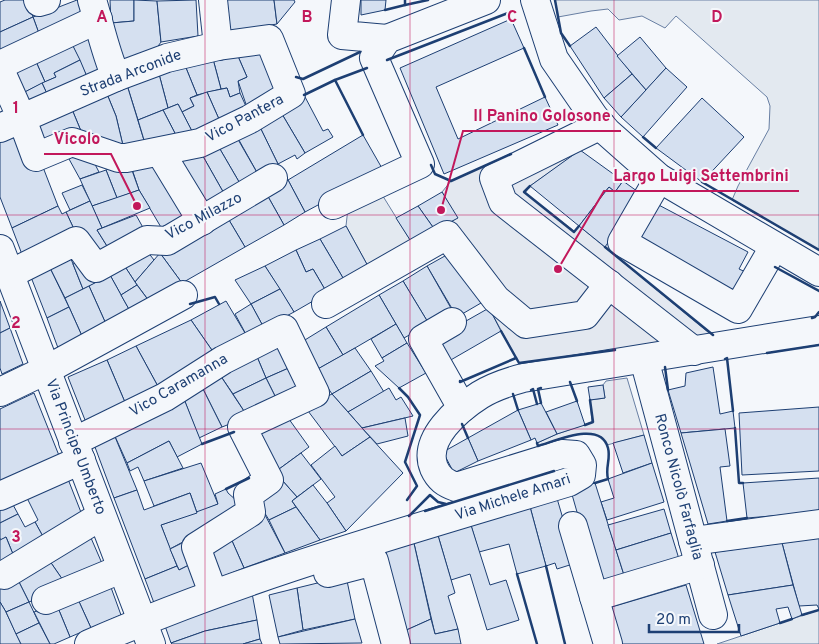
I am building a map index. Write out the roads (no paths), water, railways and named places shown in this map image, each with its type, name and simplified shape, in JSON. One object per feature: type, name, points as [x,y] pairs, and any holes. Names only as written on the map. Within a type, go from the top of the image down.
[{"type":"street","points":[[38,0],[39,2],[46,0]]},
{"type":"street","points":[[212,0],[218,46]]},
{"type":"street","points":[[346,0],[342,35],[380,49],[486,0]]},
{"type":"street","points":[[535,0],[554,59],[601,125],[659,178],[819,272]]},
{"type":"street","points":[[0,65],[95,10],[106,53],[116,77]]},
{"type":"street","name":"Strada Arconide","points":[[11,124],[116,77],[167,58],[218,46],[270,39],[291,94]]},
{"type":"street","points":[[334,205],[420,164],[380,49]]},
{"type":"street","points":[[0,70],[11,124]]},
{"type":"street","name":"Vico Pantera","points":[[11,124],[36,156],[72,142],[119,158],[126,158],[200,143],[250,119],[291,94]]},
{"type":"street","points":[[601,125],[494,178],[503,202],[694,351]]},
{"type":"street","points":[[160,152],[202,221]]},
{"type":"street","name":"Vico Milazzo","points":[[5,273],[76,241],[96,268],[146,240],[167,240],[273,178]]},
{"type":"street","points":[[659,178],[622,242],[738,309],[774,247]]},
{"type":"street","points":[[326,304],[447,235],[496,299],[526,324],[585,315],[609,284]]},
{"type":"street","name":"Via Principe Umberto","points":[[5,273],[46,370],[146,633]]},
{"type":"street","points":[[0,392],[46,370],[183,295]]},
{"type":"street","points":[[452,322],[423,339],[462,408]]},
{"type":"street","name":"Vico Caramanna","points":[[0,496],[166,397],[223,360],[284,329],[315,394],[242,426],[269,480],[248,495],[251,512],[196,546],[213,594]]},
{"type":"street","name":"Via Michele Amari","points":[[89,644],[146,633],[213,594],[366,543],[569,482],[581,476],[582,465],[576,455],[562,454],[456,487],[438,478],[431,462],[432,448],[441,430],[462,408],[481,394],[505,383],[523,378],[819,330]]},
{"type":"street","name":"Ronco Nicolò Farfaglia","points":[[644,359],[713,615]]},
{"type":"street","points":[[4,575],[101,516]]},
{"type":"street","points":[[594,597],[696,553],[819,524]]},
{"type":"street","points":[[573,526],[608,644]]},
{"type":"street","points":[[255,580],[283,586],[374,561],[396,644]]},
{"type":"street","points":[[46,600],[121,569]]},
{"type":"place","name":"Vicolo","points":[[137,206]]},
{"type":"place","name":"Il Panino Golosone","points":[[441,210]]},
{"type":"place","name":"Largo Luigi Settembrini","points":[[558,269]]}]
